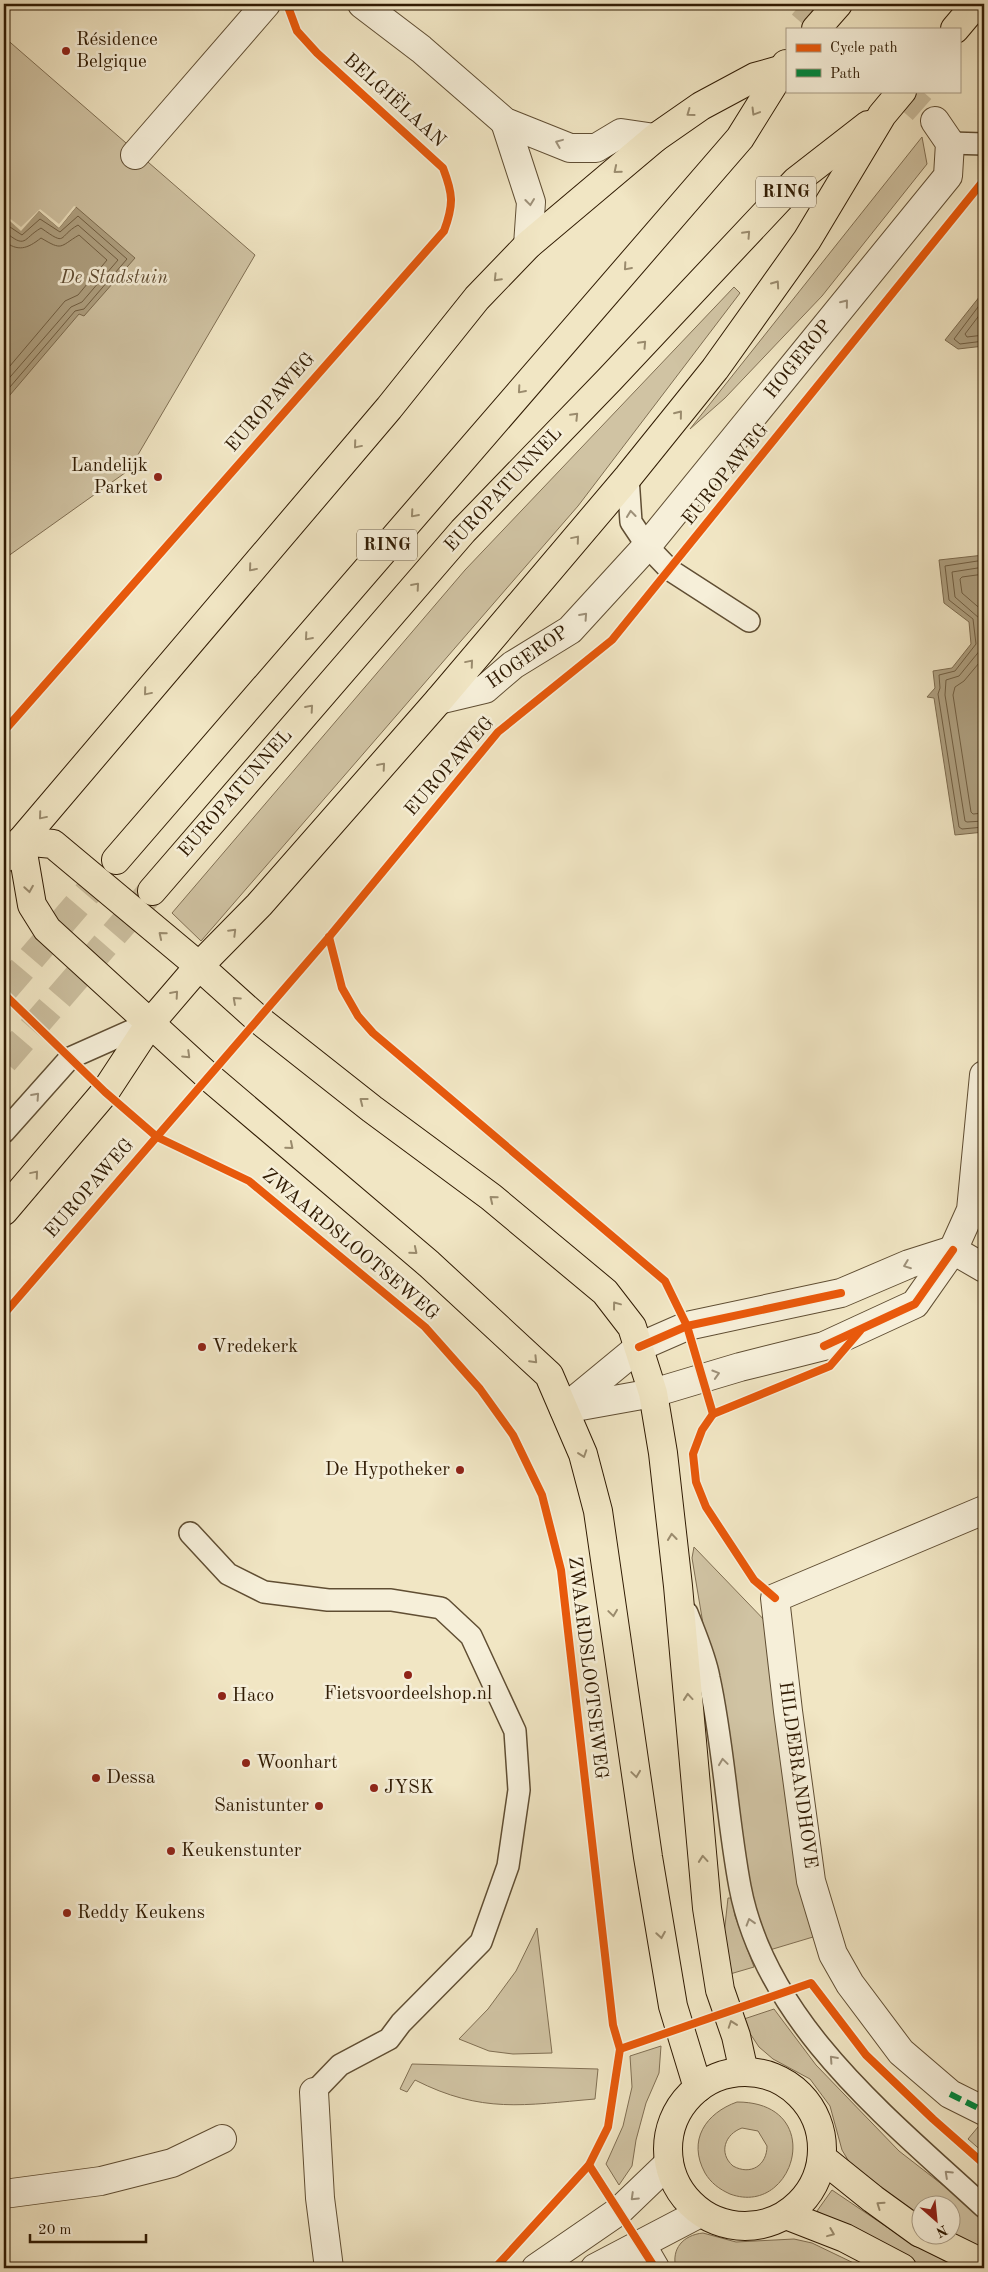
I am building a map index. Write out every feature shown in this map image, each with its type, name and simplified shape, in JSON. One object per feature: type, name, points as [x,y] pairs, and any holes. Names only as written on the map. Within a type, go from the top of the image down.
[{"type":"main road","points":[[817,28],[838,4]]},
{"type":"main road","points":[[956,28],[976,4]]},
{"type":"main road","points":[[13,849],[383,415],[477,298],[528,245],[655,138],[700,106],[755,77],[784,66]]},
{"type":"main road","name":"RING","points":[[116,860],[740,138],[784,66]]},
{"type":"main road","name":"RING","points":[[882,115],[901,92]]},
{"type":"main road","points":[[4,1211],[105,1092],[151,1022],[199,966],[259,905],[439,700],[628,477],[715,369],[807,240],[882,115]]},
{"type":"main road","name":"EUROPATUNNEL","points":[[152,891],[463,531],[796,182],[882,115]]},
{"type":"main road","points":[[13,849],[53,844],[199,966],[266,1026],[372,1109],[491,1197],[606,1292],[632,1327],[652,1393],[663,1453],[678,1586],[707,1908],[720,1990],[736,2036],[744,2072]]},
{"type":"main road","name":"ZWAARDSLOOTSEWEG","points":[[13,849],[32,905],[47,929],[209,1077],[429,1264],[549,1375],[584,1454],[598,1511],[648,1857],[673,2006],[698,2088]]},
{"type":"main road","points":[[744,2072],[770,2076],[788,2084],[803,2097],[811,2108],[821,2132],[822,2158],[810,2191],[795,2208],[786,2215],[765,2224],[742,2226],[720,2222],[700,2213],[679,2190],[669,2163],[669,2135],[673,2121],[688,2097],[698,2088],[712,2079],[727,2074],[744,2072]]},
{"type":"main road","points":[[822,2158],[873,2200],[910,2226]]},
{"type":"main road","points":[[786,2215],[845,2238],[902,2268]]},
{"type":"main road","points":[[943,2244],[984,2264]]},
{"type":"street","points":[[134,155],[266,4]]},
{"type":"street","points":[[362,4],[421,49],[505,122],[570,148],[596,148],[621,133],[655,138]]},
{"type":"street","points":[[505,122],[531,202],[528,245]]},
{"type":"street","name":"HOGEROP","points":[[439,700],[485,689],[513,666],[570,630],[647,546],[948,176],[942,132]]},
{"type":"street","points":[[564,1409],[652,1393],[740,1367],[824,1346],[915,1304],[953,1250],[971,1210],[984,1075]]},
{"type":"street","points":[[564,1409],[639,1347],[688,1326],[841,1293],[909,1264],[953,1250],[984,1268]]},
{"type":"street","name":"HILDEBRANDHOVE","points":[[984,1510],[775,1598],[811,1881],[833,1954],[850,1984],[901,2052],[950,2094],[984,2111]]},
{"type":"street","points":[[314,2092],[320,2198],[329,2268]]},
{"type":"street","points":[[4,2194],[101,2181],[172,2163],[222,2139]]},
{"type":"street","points":[[536,2268],[619,2211],[669,2163]]},
{"type":"street","points":[[595,2268],[700,2213]]},
{"type":"street","points":[[641,2244],[655,2268]]},
{"type":"lane","points":[[942,132],[984,144]]},
{"type":"lane","points":[[628,477],[631,522],[647,546],[670,570],[749,621]]},
{"type":"lane","points":[[4,873],[13,849]]},
{"type":"lane","points":[[4,1132],[70,1058],[151,1022]]},
{"type":"lane","points":[[190,1533],[228,1574],[264,1592],[328,1600],[391,1600],[441,1608],[471,1636],[515,1731],[519,1790],[508,1866],[481,1942],[401,2023],[389,2039],[340,2066],[314,2092]]},
{"type":"lane","points":[[678,1586],[709,1676],[740,1889],[753,1931],[771,1974],[781,1993],[806,2029],[876,2107],[984,2207]]},
{"type":"green space","name":"De Stadstuin","points":[[4,37],[255,255],[129,470],[4,559]]},
{"type":"green space","points":[[922,137],[927,164],[822,296],[725,398],[690,429]]},
{"type":"green space","points":[[734,287],[740,293],[578,506],[201,941],[172,913],[465,570]]},
{"type":"green space","points":[[694,1547],[770,1626],[805,1894],[813,1937],[753,1955],[734,1809],[692,1558]]},
{"type":"green space","points":[[728,1898],[732,1898],[735,1916],[754,1967],[730,1974],[723,1944]]},
{"type":"green space","points":[[537,1928],[552,2053],[513,2054],[489,2051],[459,2039],[488,2009],[516,1971]]},
{"type":"green space","points":[[774,2009],[816,2065],[899,2151],[954,2194],[910,2194],[910,2210],[854,2170],[842,2150],[830,2106],[810,2079],[773,2059],[759,2047],[741,2020]]},
{"type":"green space","points":[[661,2046],[659,2073],[646,2103],[636,2140],[632,2166],[619,2185],[606,2164],[623,2126],[632,2087],[630,2056]]},
{"type":"green space","points":[[412,2064],[598,2069],[595,2099],[525,2105],[483,2103],[439,2091],[415,2080],[407,2092],[400,2089]]},
{"type":"green space","points":[[737,2102],[765,2107],[783,2120],[792,2137],[792,2157],[785,2175],[771,2190],[753,2197],[730,2194],[710,2180],[705,2173],[698,2150],[699,2139],[709,2121],[716,2113]],"holes":[[[742,2128],[758,2131],[767,2146],[764,2159],[757,2167],[752,2169],[746,2170],[733,2166],[728,2161],[725,2150],[728,2139]]]},
{"type":"green space","points":[[978,2127],[984,2131],[984,2153],[968,2139]]},
{"type":"green space","points":[[832,2190],[910,2242],[910,2244],[913,2244],[958,2268],[921,2268],[876,2246],[817,2211]]},
{"type":"green space","points":[[960,2198],[984,2217],[984,2250],[960,2239]]},
{"type":"green space","points":[[703,2233],[736,2242],[794,2239],[812,2243],[864,2268],[676,2268],[675,2255],[680,2244],[696,2234]]},
{"type":"water","points":[[76,207],[135,258],[84,316],[79,314],[4,402],[4,216],[21,230],[39,211],[59,228]]},
{"type":"water","points":[[984,291],[984,346],[958,349],[945,340]]},
{"type":"water","points":[[984,555],[984,832],[955,835],[934,698],[927,697],[935,688],[933,671],[952,668],[971,644],[969,622],[944,603],[939,560]]},
{"type":"pier","points":[[74,206],[76,207],[59,228],[39,211],[21,231],[4,216],[4,214],[21,227],[40,209],[59,224]]},
{"type":"tunnel","points":[[801,4],[829,28]]},
{"type":"tunnel","points":[[902,92],[935,121]]},
{"type":"tunnel","points":[[4,990],[113,863]]},
{"type":"tunnel","points":[[4,1061],[149,894]]},
{"type":"marked path","points":[[950,2094],[984,2111]]},
{"type":"cycle path","name":"BELGIËLAAN","points":[[4,731],[444,231],[451,199],[449,185],[443,168],[317,53],[297,31],[287,4]]},
{"type":"cycle path","name":"EUROPAWEG","points":[[4,1314],[329,937],[498,732],[612,640],[984,180]]},
{"type":"cycle path","points":[[329,937],[342,988],[358,1016],[373,1033],[665,1281],[687,1326],[713,1414],[702,1430],[693,1454],[696,1482],[706,1507],[754,1580],[775,1598]]},
{"type":"cycle path","points":[[4,994],[105,1092],[157,1137],[249,1181],[425,1327],[480,1389],[513,1435],[542,1495],[561,1570],[613,2025],[620,2049],[608,2127],[589,2165],[495,2268]]},
{"type":"cycle path","points":[[824,1346],[915,1304],[953,1250]]},
{"type":"cycle path","points":[[639,1347],[687,1326],[841,1293]]},
{"type":"cycle path","points":[[713,1414],[830,1366],[860,1331]]},
{"type":"cycle path","points":[[620,2049],[811,1983],[866,2055],[933,2119],[984,2164]]},
{"type":"cycle path","points":[[589,2165],[655,2268]]},
{"type":"place","name":"Résidence Belgique","points":[[66,51]]},
{"type":"place","name":"Landelijk Parket","points":[[158,477]]},
{"type":"place","name":"Vredekerk","points":[[202,1347]]},
{"type":"place","name":"De Hypotheker","points":[[460,1470]]},
{"type":"place","name":"Fietsvoordeelshop.nl","points":[[408,1675]]},
{"type":"place","name":"Haco","points":[[222,1696]]},
{"type":"place","name":"Woonhart","points":[[246,1763]]},
{"type":"place","name":"Dessa","points":[[96,1778]]},
{"type":"place","name":"JYSK","points":[[374,1788]]},
{"type":"place","name":"Sanistunter","points":[[319,1806]]},
{"type":"place","name":"Keukenstunter","points":[[171,1851]]},
{"type":"place","name":"Reddy Keukens","points":[[67,1913]]}]
